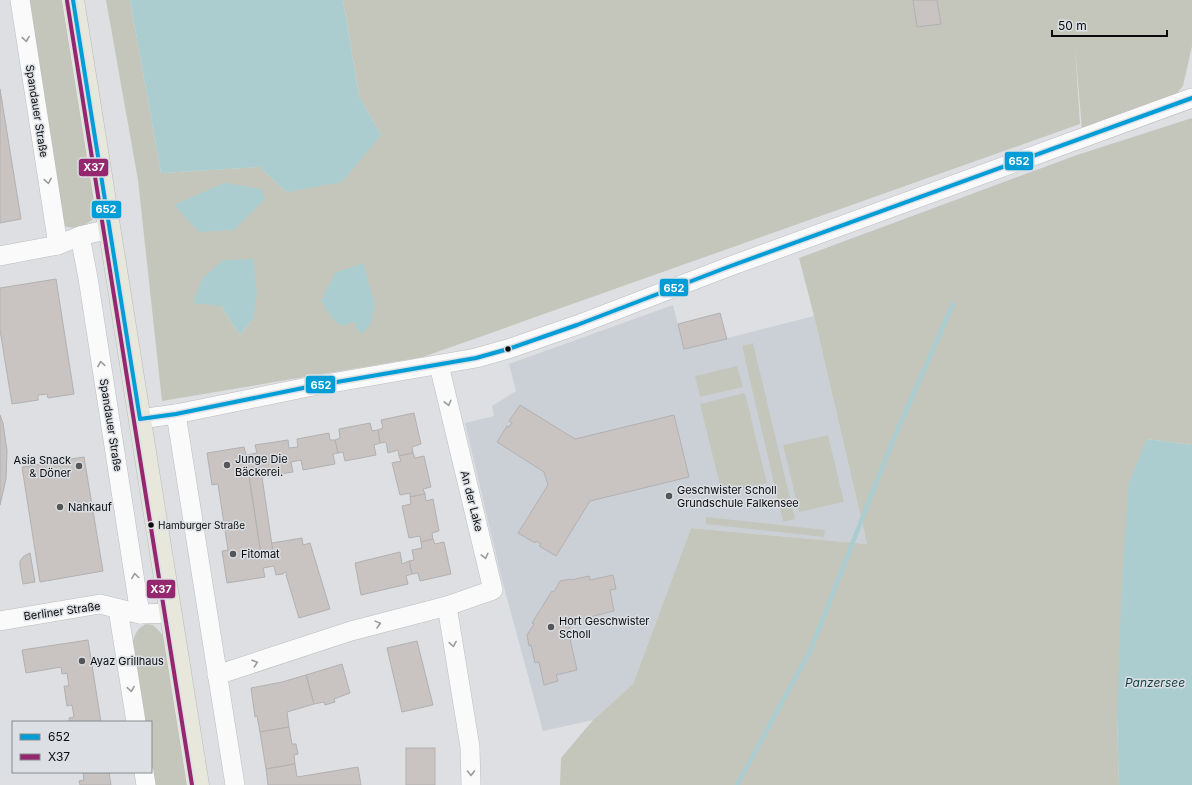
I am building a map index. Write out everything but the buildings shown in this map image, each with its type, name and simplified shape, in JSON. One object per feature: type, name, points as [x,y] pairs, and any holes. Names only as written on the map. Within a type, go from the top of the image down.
[{"type":"main road","points":[[73,0],[198,785]]},
{"type":"street","name":"Spandauer Straße","points":[[20,0],[58,245]]},
{"type":"street","points":[[140,419],[176,414],[308,387],[476,358],[577,325],[728,267],[1192,98]]},
{"type":"street","points":[[0,256],[58,245],[80,236],[109,229]]},
{"type":"street","name":"Spandauer Straße","points":[[80,236],[140,614]]},
{"type":"street","name":"An der Lake","points":[[218,675],[351,631],[447,606],[493,590],[439,365]]},
{"type":"street","points":[[176,414],[235,785]]},
{"type":"street","name":"Berliner Straße","points":[[0,620],[100,604],[140,614],[171,613]]},
{"type":"street","points":[[447,606],[470,747],[471,785]]},
{"type":"street","points":[[118,609],[136,721]]},
{"type":"street","points":[[144,773],[146,785]]},
{"type":"shaded area","points":[[27,0],[63,0],[97,215],[86,224],[74,228],[64,226]]},
{"type":"shaded area","points":[[106,0],[130,0],[161,173],[259,167],[287,192],[381,135],[359,96],[343,0],[1192,0],[1192,46],[1183,86],[1174,97],[1082,130],[1075,47],[1080,124],[423,357],[162,401],[138,180]],"holes":[[[221,306],[253,319],[240,335]]]},
{"type":"shaded area","points":[[1192,118],[1192,445],[1147,439],[1117,718],[1119,785],[560,785],[561,758],[593,720],[633,684],[691,528],[867,544],[799,258],[1077,155]]},
{"type":"shaded area","name":"Geschwister Scholl Grundschule Falkensee","points":[[673,305],[684,349],[814,316],[867,544],[691,528],[633,684],[593,720],[543,731],[501,576],[465,423],[494,416],[492,406],[516,391],[509,364]]},
{"type":"shaded area","points":[[753,343],[795,519],[783,522],[742,346]]},
{"type":"shaded area","points":[[737,366],[743,387],[700,397],[695,376]]},
{"type":"shaded area","points":[[745,393],[767,483],[722,494],[700,404]]},
{"type":"shaded area","points":[[828,435],[844,502],[799,512],[783,445]]},
{"type":"shaded area","points":[[706,517],[825,530],[824,537],[706,524]]},
{"type":"shaded area","points":[[146,624],[153,625],[164,636],[189,785],[154,785],[152,770],[152,721],[145,721],[133,641],[135,635],[141,627]]},
{"type":"water","points":[[130,0],[343,0],[359,96],[381,135],[342,182],[287,192],[259,167],[161,173]]},
{"type":"water","points":[[224,183],[262,189],[265,199],[234,230],[199,232],[174,205]]},
{"type":"water","points":[[253,259],[257,294],[253,319],[240,335],[221,306],[193,303],[203,278],[223,260]]},
{"type":"water","points":[[363,263],[375,305],[370,325],[361,334],[356,328],[355,322],[341,326],[331,317],[321,301],[335,273]]},
{"type":"water","name":"Panzersee","points":[[1147,439],[1192,445],[1192,785],[1119,785],[1117,718],[1122,577],[1129,482]]},
{"type":"waterway","points":[[737,785],[811,649],[891,445],[953,304]]},
{"type":"transit line","name":"652","points":[[73,0],[140,419]]},
{"type":"transit line","name":"X37","points":[[67,1],[192,785]]},
{"type":"transit line","name":"652","points":[[140,419],[176,414],[308,387],[476,358],[508,349],[577,325],[728,267],[1192,98]]},
{"type":"place","name":"Junge Die Bäckerei.","points":[[227,465]]},
{"type":"place","name":"Asia Snack & Döner","points":[[79,466]]},
{"type":"place","name":"Geschwister Scholl Grundschule Falkensee","points":[[669,496]]},
{"type":"place","name":"Nahkauf","points":[[60,507]]},
{"type":"place","name":"Hamburger Straße","points":[[151,525]]},
{"type":"place","name":"Fitomat","points":[[233,554]]},
{"type":"place","name":"Hort Geschwister Scholl","points":[[551,627]]},
{"type":"place","name":"Ayaz Grillhaus","points":[[82,661]]}]
